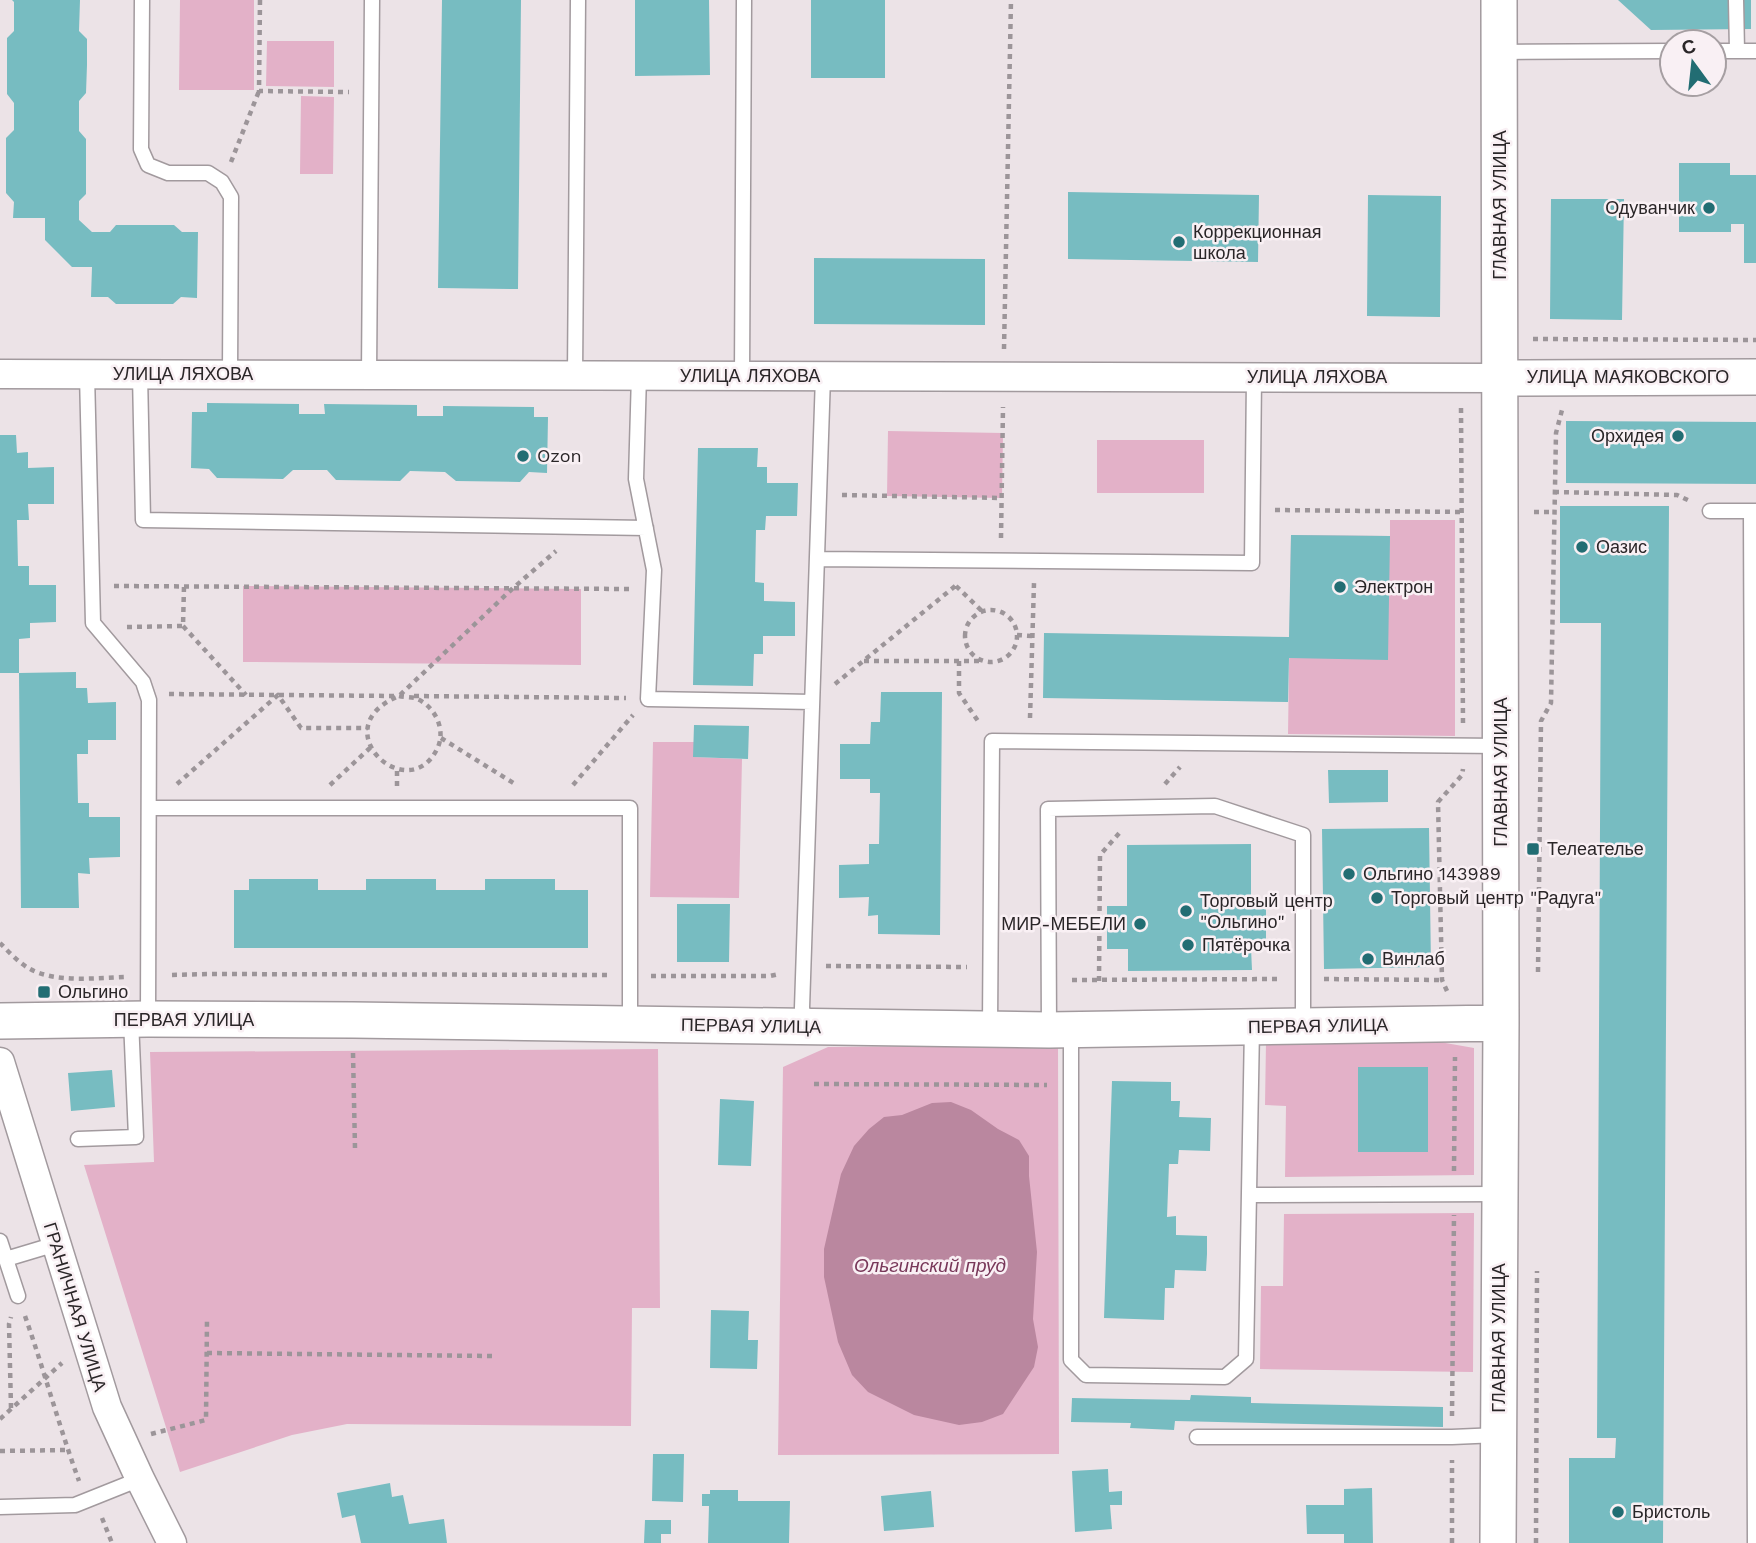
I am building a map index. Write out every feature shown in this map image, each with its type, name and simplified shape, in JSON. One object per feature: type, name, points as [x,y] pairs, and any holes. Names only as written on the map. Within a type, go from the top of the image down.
[{"type":"street","name":"ГЛАВНАЯ УЛИЦА","points":[[1498,1543],[1501,1023],[1499,0]]},
{"type":"street","name":"УЛИЦА ЛЯХОВА","points":[[0,374],[1500,378]]},
{"type":"street","name":"УЛИЦА МАЯКОВСКОГО","points":[[1500,378],[1756,377]]},
{"type":"street","name":"ПЕРВАЯ УЛИЦА","points":[[0,1021],[353,1020],[1060,1030],[1501,1023]]},
{"type":"street","name":"ГРАНИЧНАЯ УЛИЦА","points":[[0,1062],[107,1407],[172,1543]]},
{"type":"lane","points":[[142,0],[141,149],[148,165],[168,173],[208,173],[222,182],[231,197],[230,374]]},
{"type":"lane","points":[[369,375],[372,0]]},
{"type":"lane","points":[[575,375],[578,0]]},
{"type":"lane","points":[[742,376],[744,0]]},
{"type":"lane","points":[[1736,0],[1737,51]]},
{"type":"lane","points":[[1499,52],[1658,51]]},
{"type":"lane","points":[[1728,51],[1756,51]]},
{"type":"lane","points":[[78,1139],[136,1137],[139,1019],[148,976],[150,808],[149,700],[144,682],[93,623],[87,374]]},
{"type":"lane","points":[[140,374],[143,520],[646,528]]},
{"type":"lane","points":[[639,376],[636,479],[654,570],[648,699],[813,702]]},
{"type":"lane","points":[[806,1027],[802,1008],[823,376]]},
{"type":"lane","points":[[817,559],[1252,564],[1254,377]]},
{"type":"lane","points":[[1710,511],[1753,511],[1755,1543]]},
{"type":"lane","points":[[990,1029],[992,741],[1501,746]]},
{"type":"lane","points":[[1252,1027],[1246,1359],[1225,1377],[1086,1375],[1071,1360],[1071,1085],[1048,980],[1048,809],[1215,806],[1303,835],[1303,1026]]},
{"type":"lane","points":[[150,808],[630,808],[630,1025]]},
{"type":"lane","points":[[1249,1195],[1500,1194]]},
{"type":"lane","points":[[0,1241],[18,1297]]},
{"type":"lane","points":[[6,1259],[56,1244]]},
{"type":"lane","points":[[1196,1437],[1498,1435]]},
{"type":"lane","points":[[0,1507],[75,1505],[140,1479]]},
{"type":"path","points":[[222,182],[259,91],[260,0]]},
{"type":"path","points":[[813,702],[956,586],[994,561],[1002,498],[1011,0]]},
{"type":"path","points":[[259,91],[371,93]]},
{"type":"path","points":[[1500,338],[1756,340]]},
{"type":"path","points":[[1538,978],[1541,721],[1551,703],[1556,433],[1563,407],[1563,339]]},
{"type":"path","points":[[1555,492],[1677,495],[1710,511]]},
{"type":"path","points":[[819,495],[1002,498]]},
{"type":"path","points":[[1252,510],[1554,512]]},
{"type":"path","points":[[399,696],[414,698],[426,704],[435,713],[440,725],[441,738],[432,757],[410,770],[397,769],[381,762],[371,747],[368,728],[377,709],[399,696],[512,589],[584,527]]},
{"type":"path","points":[[1029,741],[1034,562]]},
{"type":"path","points":[[92,585],[653,589]]},
{"type":"path","points":[[184,586],[183,626],[246,695]]},
{"type":"path","points":[[956,586],[983,612]]},
{"type":"path","points":[[863,661],[995,662],[1005,658],[1016,644],[1014,625],[1002,612],[993,610],[976,615],[966,630],[965,639],[971,652],[986,661]]},
{"type":"path","points":[[104,636],[120,627],[183,626]]},
{"type":"path","points":[[1017,635],[1032,636]]},
{"type":"path","points":[[959,661],[959,694],[992,741]]},
{"type":"path","points":[[147,694],[648,699]]},
{"type":"path","points":[[150,808],[278,695]]},
{"type":"path","points":[[278,695],[301,729],[368,728]]},
{"type":"path","points":[[441,738],[553,808],[648,699]]},
{"type":"path","points":[[1100,981],[1100,855],[1202,743]]},
{"type":"path","points":[[306,808],[371,747]]},
{"type":"path","points":[[0,943],[31,969],[78,979],[211,974],[770,976],[824,966],[970,967],[991,974]]},
{"type":"path","points":[[1048,980],[1442,980]]},
{"type":"path","points":[[353,1020],[355,1148]]},
{"type":"path","points":[[814,1084],[1071,1085]]},
{"type":"path","points":[[1536,1543],[1537,1267]]},
{"type":"path","points":[[11,1408],[9,1324],[18,1297]]},
{"type":"path","points":[[18,1297],[47,1377],[79,1481],[104,1521],[112,1543]]},
{"type":"path","points":[[122,1441],[206,1420],[207,1320]]},
{"type":"path","points":[[206,1353],[492,1356]]},
{"type":"path","points":[[0,1451],[68,1450]]},
{"type":"shaded area","points":[[180,0],[254,0],[254,90],[179,90]]},
{"type":"shaded area","points":[[267,41],[334,41],[334,87],[266,86]]},
{"type":"shaded area","points":[[301,96],[334,97],[333,174],[300,174]]},
{"type":"shaded area","points":[[888,431],[1003,433],[1002,498],[887,496]]},
{"type":"shaded area","points":[[1097,440],[1204,440],[1204,493],[1097,493]]},
{"type":"shaded area","points":[[1390,520],[1455,520],[1455,736],[1288,734],[1291,535],[1390,536]]},
{"type":"shaded area","points":[[243,586],[581,589],[581,665],[243,662]]},
{"type":"shaded area","points":[[653,742],[694,742],[694,757],[742,759],[739,898],[650,897]]},
{"type":"shaded area","points":[[1434,1041],[1474,1048],[1474,1175],[1285,1177],[1286,1106],[1265,1105],[1266,1042]]},
{"type":"shaded area","points":[[1058,1045],[1059,1454],[778,1455],[783,1067],[828,1047]]},
{"type":"shaded area","points":[[658,1049],[660,1308],[632,1308],[631,1426],[347,1424],[292,1435],[180,1472],[84,1165],[154,1162],[150,1052]]},
{"type":"shaded area","points":[[1474,1213],[1473,1372],[1260,1369],[1261,1286],[1283,1286],[1284,1214]]},
{"type":"water","name":"Ольгинский пруд","points":[[951,1102],[971,1110],[1019,1140],[1029,1156],[1037,1252],[1033,1319],[1038,1347],[1034,1367],[1003,1414],[982,1422],[959,1425],[914,1415],[868,1392],[852,1375],[838,1342],[824,1277],[824,1249],[841,1174],[854,1146],[884,1117],[902,1115],[932,1103]]},
{"type":"building","points":[[12,0],[80,0],[79,31],[87,39],[87,65],[86,93],[79,101],[79,131],[86,139],[86,194],[79,201],[79,220],[92,232],[110,232],[116,225],[174,225],[182,232],[198,232],[197,298],[181,297],[173,304],[116,304],[108,297],[91,297],[92,267],[72,267],[45,240],[45,218],[13,218],[14,202],[6,193],[6,138],[14,130],[14,103],[7,94],[7,38],[14,31]]},
{"type":"building","points":[[442,0],[521,0],[518,289],[438,288]]},
{"type":"building","points":[[635,0],[709,0],[710,75],[635,76]]},
{"type":"building","points":[[811,0],[885,0],[885,78],[811,78]]},
{"type":"building","points":[[1618,0],[1751,0],[1751,29],[1651,30]]},
{"type":"building","points":[[1679,163],[1730,163],[1730,175],[1756,175],[1756,263],[1744,263],[1744,224],[1731,224],[1731,232],[1679,232]]},
{"type":"building","points":[[1068,192],[1259,195],[1258,262],[1068,259]]},
{"type":"building","points":[[1368,195],[1441,196],[1440,317],[1367,316]]},
{"type":"building","points":[[1551,199],[1624,199],[1622,320],[1550,319]]},
{"type":"building","points":[[814,258],[985,259],[985,325],[814,324]]},
{"type":"building","points":[[207,403],[299,404],[299,414],[325,414],[324,404],[417,405],[417,416],[443,416],[443,406],[534,407],[534,417],[548,417],[547,473],[529,472],[520,482],[456,481],[445,472],[410,471],[400,481],[336,480],[327,470],[293,470],[283,479],[217,478],[209,469],[191,468],[192,412],[207,412]]},
{"type":"building","points":[[1566,421],[1756,422],[1756,484],[1566,483]]},
{"type":"building","points":[[0,435],[16,435],[17,453],[28,452],[28,468],[54,467],[54,504],[28,504],[29,520],[17,520],[18,566],[29,566],[29,585],[56,585],[56,622],[30,623],[30,638],[19,639],[19,673],[0,673]]},
{"type":"building","points":[[698,448],[758,448],[757,467],[767,467],[767,483],[798,483],[797,516],[766,516],[765,530],[756,530],[755,582],[764,583],[764,601],[795,602],[795,636],[763,636],[763,654],[754,654],[753,686],[693,685]]},
{"type":"building","points":[[1560,506],[1669,506],[1663,1543],[1569,1543],[1569,1458],[1615,1458],[1616,1438],[1597,1438],[1601,623],[1560,623]]},
{"type":"building","points":[[1291,535],[1390,536],[1388,660],[1289,658],[1288,702],[1043,698],[1044,633],[1289,637]]},
{"type":"building","points":[[76,672],[76,688],[87,688],[88,703],[116,702],[116,740],[88,740],[88,754],[77,754],[78,803],[89,803],[89,817],[120,817],[120,857],[89,858],[90,874],[78,873],[79,908],[21,908],[19,673]]},
{"type":"building","points":[[881,692],[942,692],[940,935],[878,934],[878,915],[868,916],[869,897],[839,898],[839,865],[869,864],[869,844],[879,844],[880,793],[870,793],[870,779],[840,779],[840,744],[870,744],[871,722],[880,722]]},
{"type":"building","points":[[694,725],[749,726],[748,759],[693,757]]},
{"type":"building","points":[[1328,770],[1388,770],[1388,802],[1329,803]]},
{"type":"building","name":"Торговый центр \"Радуга\"","points":[[1429,828],[1431,967],[1324,969],[1322,829]]},
{"type":"building","name":"Торговый центр \"Ольгино\"","points":[[1251,844],[1251,905],[1266,904],[1266,948],[1251,948],[1252,970],[1128,971],[1128,949],[1107,949],[1107,906],[1127,906],[1127,845]]},
{"type":"building","points":[[249,879],[318,879],[318,890],[366,890],[366,879],[436,879],[436,890],[485,890],[485,879],[555,879],[555,890],[588,890],[588,948],[234,948],[234,890],[249,890]]},
{"type":"building","points":[[677,904],[730,904],[729,962],[677,962]]},
{"type":"building","points":[[1358,1067],[1428,1067],[1428,1152],[1358,1152]]},
{"type":"building","points":[[112,1070],[115,1107],[71,1111],[68,1073]]},
{"type":"building","points":[[1112,1081],[1171,1082],[1171,1101],[1180,1101],[1179,1117],[1211,1118],[1210,1151],[1179,1150],[1178,1164],[1169,1164],[1167,1217],[1176,1216],[1176,1235],[1207,1236],[1207,1254],[1206,1271],[1175,1270],[1174,1288],[1165,1288],[1164,1320],[1104,1318]]},
{"type":"building","points":[[720,1099],[754,1101],[751,1166],[718,1165]]},
{"type":"building","points":[[711,1310],[749,1311],[748,1340],[758,1340],[757,1369],[710,1368]]},
{"type":"building","points":[[1191,1395],[1251,1397],[1251,1403],[1443,1407],[1443,1427],[1175,1421],[1174,1430],[1130,1428],[1131,1423],[1071,1422],[1072,1398],[1190,1400]]},
{"type":"building","points":[[653,1454],[684,1454],[683,1502],[652,1501]]},
{"type":"building","points":[[1108,1469],[1109,1492],[1122,1491],[1122,1505],[1110,1505],[1112,1529],[1075,1532],[1072,1471]]},
{"type":"building","points":[[390,1483],[392,1497],[403,1495],[409,1524],[444,1519],[447,1543],[361,1543],[355,1515],[342,1518],[337,1493]]},
{"type":"building","points":[[1372,1488],[1373,1543],[1344,1543],[1344,1534],[1307,1534],[1306,1505],[1344,1505],[1344,1489]]},
{"type":"building","points":[[710,1490],[738,1490],[738,1501],[790,1501],[789,1543],[708,1543],[709,1506],[702,1506],[702,1494],[710,1494]]},
{"type":"building","points":[[931,1491],[934,1527],[884,1531],[881,1496]]},
{"type":"building","points":[[645,1520],[671,1520],[671,1534],[661,1534],[661,1543],[644,1543]]},
{"type":"place","name":"Одуванчик","points":[[1709,208]]},
{"type":"place","name":"Коррекционная школа","points":[[1179,242]]},
{"type":"place","name":"Орхидея","points":[[1678,436]]},
{"type":"place","name":"Ozon","points":[[523,456]]},
{"type":"place","name":"Оазис","points":[[1582,547]]},
{"type":"place","name":"Электрон","points":[[1340,587]]},
{"type":"place","name":"Телеателье","points":[[1533,849]]},
{"type":"place","name":"Ольгино 143989","points":[[1349,874]]},
{"type":"place","name":"Торговый центр \"Радуга\"","points":[[1377,898]]},
{"type":"place","name":"Торговый центр \"Ольгино\"","points":[[1186,911]]},
{"type":"place","name":"МИР-МЕБЕЛИ","points":[[1140,924]]},
{"type":"place","name":"Пятёрочка","points":[[1188,945]]},
{"type":"place","name":"Винлаб","points":[[1368,959]]},
{"type":"place","name":"Ольгино","points":[[44,992]]},
{"type":"place","name":"Бристоль","points":[[1618,1512]]}]
